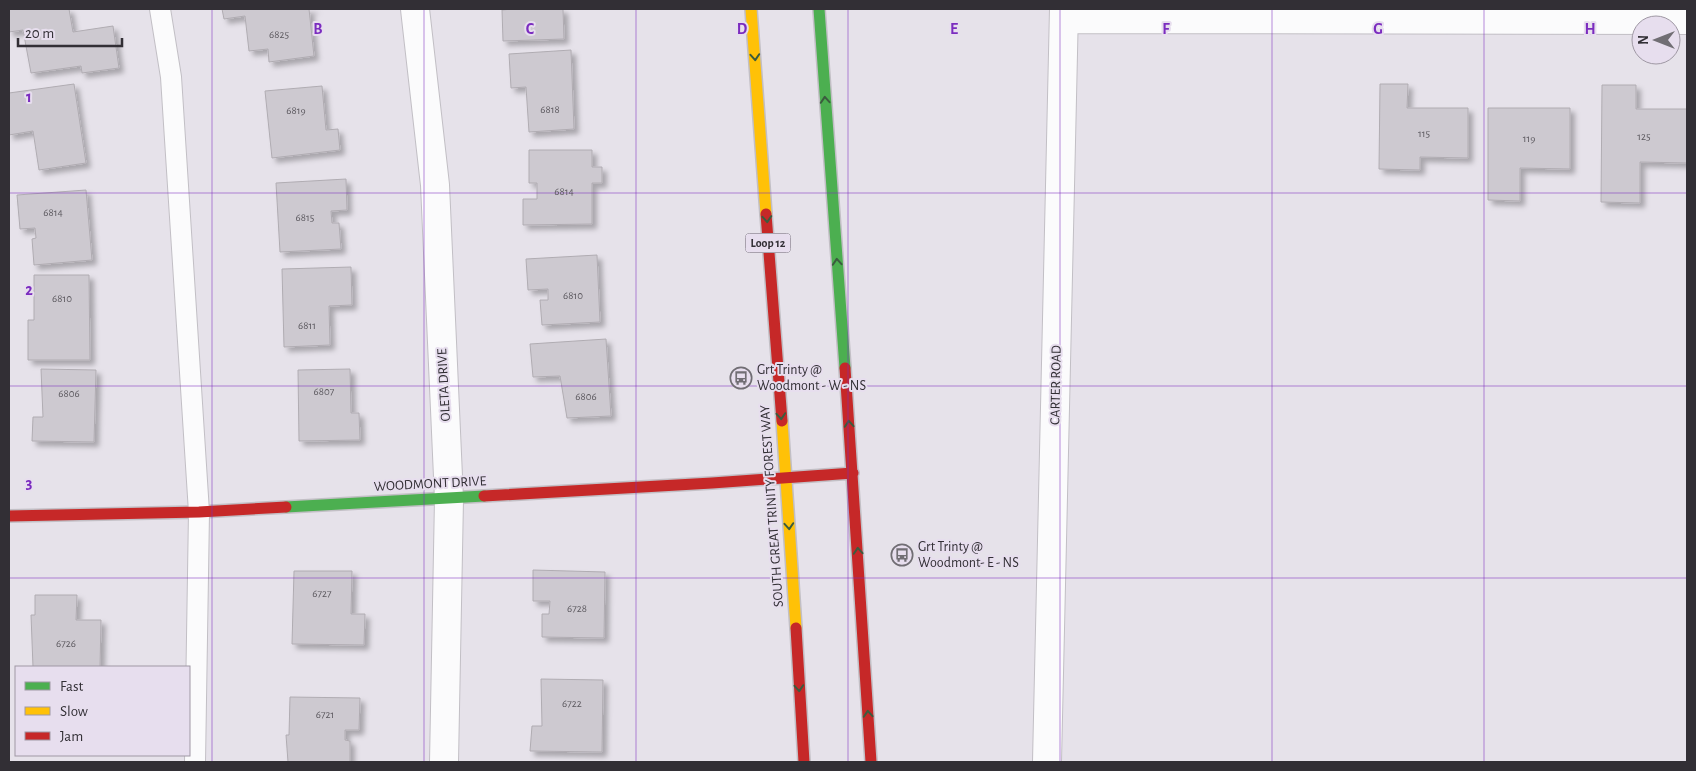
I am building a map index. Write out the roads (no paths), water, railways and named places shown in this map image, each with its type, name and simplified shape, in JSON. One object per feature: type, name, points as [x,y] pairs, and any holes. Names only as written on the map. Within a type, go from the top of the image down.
[{"type":"main road","name":"SOUTH GREAT TRINITY FOREST WAY","points":[[751,9],[786,477],[804,762]]},
{"type":"main road","points":[[819,9],[853,473],[871,762]]},
{"type":"main road","name":"WOODMONT DRIVE","points":[[9,516],[199,512],[853,473]]},
{"type":"street","name":"OLETA DRIVE","points":[[415,9],[435,185],[449,498],[444,762]]},
{"type":"street","points":[[1064,14],[1687,20]]},
{"type":"street","name":"CARTER ROAD","points":[[1047,762],[1064,14]]},
{"type":"lane","points":[[160,9],[171,77],[199,512],[195,762]]},
{"type":"place","name":"Grt Trinty @ Woodmont - W - NS","points":[[741,378]]},
{"type":"place","name":"Grt Trinty @ Woodmont- E - NS","points":[[902,555]]}]
